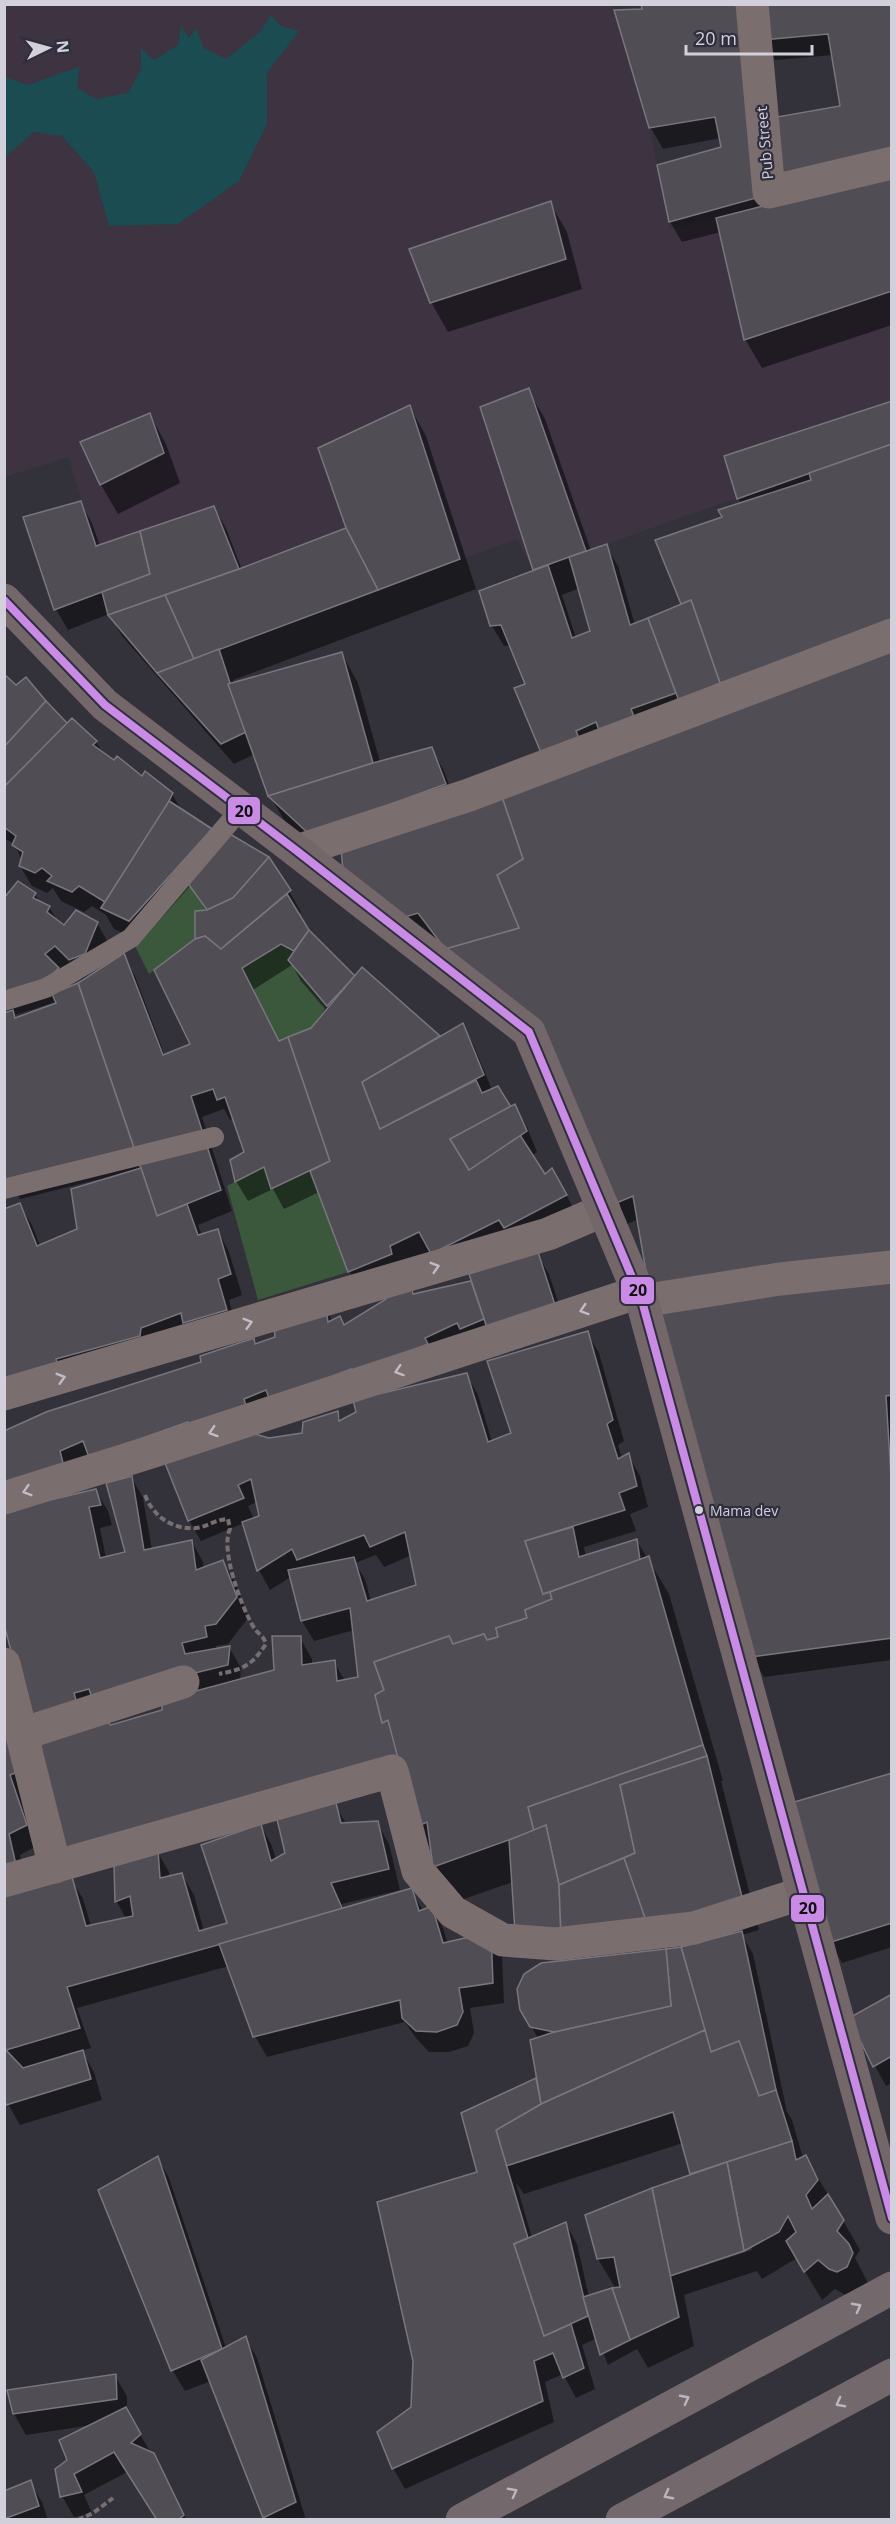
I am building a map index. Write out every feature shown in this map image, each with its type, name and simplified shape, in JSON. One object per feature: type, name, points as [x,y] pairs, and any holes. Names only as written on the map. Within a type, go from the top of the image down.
[{"type":"highway","points":[[462,2520],[891,2288]]},
{"type":"highway","points":[[622,2520],[891,2375]]},
{"type":"main road","points":[[4,600],[105,705],[529,1032],[641,1297],[891,2218]]},
{"type":"street","name":"Pub Street","points":[[752,4],[769,192],[891,163]]},
{"type":"street","points":[[297,851],[470,795],[891,635]]},
{"type":"street","points":[[4,1394],[548,1234],[604,1210]]},
{"type":"street","points":[[4,1498],[641,1297],[891,1267]]},
{"type":"street","points":[[4,1664],[56,1867]]},
{"type":"street","points":[[22,1734],[183,1682]]},
{"type":"street","points":[[4,1881],[392,1771],[418,1870],[453,1912],[502,1940],[556,1944],[694,1928],[803,1893]]},
{"type":"lane","points":[[4,1001],[46,988],[131,938],[240,810]]},
{"type":"lane","points":[[4,1189],[214,1137]]},
{"type":"path","points":[[134,1458],[151,1510],[175,1526],[198,1528],[219,1519],[228,1518],[231,1529],[227,1535],[227,1548],[233,1573],[254,1629],[264,1636],[266,1644],[255,1660],[241,1670],[183,1682]]},
{"type":"path","points":[[78,2520],[93,2513],[113,2498]]},
{"type":"shaded area","points":[[5,5],[613,5],[651,135],[670,229],[891,173],[891,444],[533,570],[517,539],[378,590],[239,569],[214,506],[96,546],[68,457],[5,477]]},
{"type":"green space","points":[[187,882],[207,910],[195,912],[195,939],[149,974],[131,938]]},
{"type":"green space","points":[[281,944],[294,951],[288,960],[327,1006],[311,1028],[279,1041],[242,968]]},
{"type":"green space","points":[[264,1167],[272,1189],[310,1171],[348,1272],[258,1300],[227,1186]]},
{"type":"water","points":[[271,15],[281,26],[299,31],[267,73],[267,124],[239,181],[178,224],[109,226],[94,172],[62,136],[34,132],[5,157],[5,77],[28,85],[79,67],[77,88],[96,99],[128,93],[141,70],[141,48],[154,60],[178,45],[181,26],[189,38],[196,28],[204,48],[226,59],[260,32]]},
{"type":"building","points":[[641,4],[738,4],[756,198],[669,222],[657,165],[721,147],[715,117],[649,128],[614,10],[642,9]]},
{"type":"building","points":[[758,4],[892,4],[892,155],[776,184],[771,118],[840,106],[828,34],[762,40]]},
{"type":"building","points":[[892,173],[892,291],[744,340],[716,218]]},
{"type":"building","points":[[551,201],[566,259],[430,303],[409,249]]},
{"type":"building","points":[[529,388],[586,551],[533,570],[480,407]]},
{"type":"building","points":[[892,401],[892,444],[737,499],[724,456]]},
{"type":"building","points":[[410,405],[460,559],[378,590],[346,528],[318,448]]},
{"type":"building","points":[[150,413],[164,453],[100,485],[80,442]]},
{"type":"building","points":[[892,444],[892,622],[720,683],[691,600],[681,604],[655,540],[722,517],[718,510],[811,480],[809,473]]},
{"type":"building","points":[[81,501],[96,546],[140,531],[150,574],[54,610],[23,517]]},
{"type":"building","points":[[214,506],[239,569],[108,615],[102,592],[150,574],[140,531]]},
{"type":"building","points":[[346,528],[378,590],[194,659],[165,595]]},
{"type":"building","points":[[607,544],[630,625],[648,618],[676,693],[631,709],[635,719],[600,733],[596,722],[576,731],[579,738],[542,755],[514,688],[525,684],[501,625],[490,626],[479,591],[548,565],[572,638],[590,631],[569,557]]},
{"type":"building","points":[[165,595],[194,659],[157,673],[108,615]]},
{"type":"building","points":[[691,600],[720,683],[679,701],[648,618]]},
{"type":"building","points":[[892,648],[892,1260],[649,1289],[633,1196],[614,1204],[535,1020],[445,949],[519,928],[497,875],[523,859],[501,794]]},
{"type":"building","points":[[219,649],[246,732],[221,744],[157,673]]},
{"type":"building","points":[[342,652],[373,763],[268,796],[228,684]]},
{"type":"building","points":[[4,674],[16,685],[26,677],[46,701],[4,747]]},
{"type":"building","points":[[46,701],[68,724],[4,787],[4,747]]},
{"type":"building","points":[[72,718],[97,741],[93,745],[114,760],[117,756],[142,776],[145,771],[173,793],[169,801],[212,829],[129,921],[101,908],[105,902],[79,886],[72,892],[47,881],[52,876],[42,868],[35,873],[19,866],[23,852],[12,845],[16,836],[4,827],[4,787]]},
{"type":"building","points":[[432,747],[446,784],[309,834],[268,796],[373,763]]},
{"type":"building","points":[[501,794],[523,859],[497,875],[519,928],[445,949],[418,913],[402,918],[343,871],[341,848]]},
{"type":"building","points":[[169,801],[212,829],[129,921],[101,908]]},
{"type":"building","points":[[230,834],[269,857],[233,898],[207,910],[187,882]]},
{"type":"building","points":[[269,857],[291,890],[221,949],[205,936],[195,939],[195,911],[207,910],[233,898]]},
{"type":"building","points":[[18,881],[36,893],[33,898],[50,906],[47,912],[64,925],[76,910],[98,922],[85,954],[69,960],[55,946],[45,954],[59,968],[46,980],[4,994],[4,898]]},
{"type":"building","points":[[287,894],[309,930],[294,951],[281,944],[242,968],[279,1041],[288,1037],[330,1161],[271,1189],[264,1167],[235,1182],[230,1160],[244,1152],[225,1097],[217,1100],[213,1089],[191,1096],[221,1190],[157,1216],[78,983],[124,953],[163,1055],[190,1044],[154,970],[195,939],[205,936],[221,949]]},
{"type":"building","points":[[309,930],[355,976],[327,1006],[288,960]]},
{"type":"building","points":[[362,967],[440,1036],[362,1082],[380,1129],[476,1080],[482,1093],[498,1086],[511,1107],[450,1139],[469,1170],[520,1135],[545,1174],[552,1168],[567,1195],[504,1228],[499,1220],[431,1254],[419,1232],[390,1246],[392,1254],[348,1272],[310,1171],[330,1161],[288,1037],[311,1028]]},
{"type":"building","points":[[78,983],[134,1148],[6,1179],[4,1173],[4,1013],[13,1010],[15,1018],[56,1003],[52,994]]},
{"type":"building","points":[[463,1023],[484,1075],[380,1129],[362,1082]]},
{"type":"building","points":[[515,1104],[527,1131],[469,1170],[450,1139]]},
{"type":"building","points":[[141,1168],[157,1216],[187,1204],[198,1235],[218,1229],[231,1274],[218,1279],[227,1310],[183,1323],[181,1313],[141,1328],[140,1336],[56,1359],[59,1369],[4,1384],[4,1209],[20,1203],[37,1246],[77,1229],[71,1189]]},
{"type":"building","points":[[538,1252],[556,1308],[489,1334],[469,1274]]},
{"type":"building","points":[[892,1278],[892,1395],[886,1396],[892,1492],[892,1638],[751,1657],[658,1310]]},
{"type":"building","points":[[471,1281],[484,1319],[460,1329],[457,1323],[425,1338],[428,1344],[354,1374],[351,1369],[270,1401],[266,1390],[244,1399],[246,1406],[192,1428],[188,1422],[89,1457],[83,1441],[60,1451],[64,1467],[4,1487],[4,1431],[46,1412],[201,1362],[200,1356],[254,1338],[255,1344],[275,1337],[274,1325],[326,1307],[328,1322],[340,1316],[344,1325],[386,1299],[382,1291],[411,1283],[413,1294]]},
{"type":"building","points":[[588,1331],[613,1420],[607,1424],[618,1459],[629,1453],[637,1486],[619,1493],[625,1510],[525,1541],[543,1594],[550,1592],[552,1599],[525,1610],[527,1618],[496,1628],[498,1637],[487,1640],[484,1634],[453,1644],[449,1636],[374,1662],[384,1690],[375,1695],[382,1723],[388,1720],[400,1761],[60,1856],[40,1740],[100,1718],[111,1725],[162,1710],[162,1700],[274,1670],[272,1636],[301,1636],[302,1665],[335,1660],[337,1681],[358,1677],[350,1608],[301,1621],[288,1570],[354,1557],[367,1601],[416,1585],[405,1532],[370,1547],[364,1535],[297,1560],[292,1549],[257,1571],[242,1522],[259,1516],[251,1479],[238,1485],[244,1498],[188,1521],[165,1463],[255,1434],[269,1438],[302,1433],[303,1422],[338,1411],[339,1421],[356,1412],[353,1400],[467,1373],[488,1442],[511,1433],[487,1361]]},
{"type":"building","points":[[132,1476],[144,1550],[192,1540],[196,1570],[223,1560],[237,1597],[216,1624],[205,1626],[207,1637],[182,1643],[185,1654],[230,1646],[228,1665],[92,1698],[89,1689],[74,1693],[77,1704],[28,1717],[4,1624],[4,1511],[96,1489],[101,1505],[89,1507],[100,1558],[125,1552],[106,1483]]},
{"type":"building","points":[[573,1527],[579,1557],[637,1539],[640,1560],[543,1594],[525,1541]]},
{"type":"building","points":[[649,1556],[703,1745],[528,1807],[534,1831],[433,1867],[427,1822],[416,1827],[388,1720],[382,1723],[375,1695],[384,1690],[374,1662],[449,1636],[453,1644],[484,1634],[487,1640],[498,1637],[496,1628],[527,1618],[525,1610],[552,1599],[550,1592]]},
{"type":"building","points":[[4,1702],[21,1771],[10,1775],[27,1825],[9,1834],[16,1865],[4,1867]]},
{"type":"building","points":[[703,1745],[707,1756],[620,1785],[635,1853],[559,1885],[546,1825],[534,1831],[528,1807]]},
{"type":"building","points":[[707,1756],[743,1901],[648,1928],[624,1858],[635,1853],[620,1785]]},
{"type":"building","points":[[892,1773],[892,1923],[828,1943],[791,1803]]},
{"type":"building","points":[[336,1803],[341,1823],[378,1821],[389,1869],[331,1883],[343,1910],[67,1987],[80,2028],[6,2050],[23,2068],[83,2050],[91,2079],[6,2105],[4,2098],[4,1896],[72,1877],[86,1926],[133,1916],[130,1896],[115,1902],[114,1865],[158,1850],[160,1878],[182,1873],[199,1931],[227,1923],[201,1845],[261,1824],[271,1861],[285,1853],[276,1815]]},
{"type":"building","points":[[546,1825],[559,1885],[561,1935],[515,1932],[509,1840]]},
{"type":"building","points":[[624,1858],[645,1918],[561,1935],[559,1885]]},
{"type":"building","points":[[412,1888],[419,1911],[432,1906],[443,1943],[491,1932],[493,1983],[459,1988],[463,2012],[457,2025],[437,2032],[416,2031],[402,2018],[400,2000],[253,2037],[219,1944]]},
{"type":"building","points":[[742,1931],[776,2090],[759,2096],[739,2041],[711,2052],[681,1947]]},
{"type":"building","points":[[681,1947],[705,2030],[541,2104],[530,2040],[554,2032],[671,2006],[666,1949]]},
{"type":"building","points":[[666,1949],[671,2006],[554,2032],[530,2027],[520,2010],[517,1989],[524,1974],[541,1963]]},
{"type":"building","points":[[892,1994],[892,2056],[873,2067],[849,2018]]},
{"type":"building","points":[[705,2030],[711,2052],[739,2041],[759,2096],[776,2090],[792,2141],[690,2174],[673,2112],[506,2166],[496,2130],[541,2104]]},
{"type":"building","points":[[536,2078],[541,2104],[496,2130],[528,2238],[514,2244],[544,2336],[571,2324],[584,2368],[563,2378],[553,2353],[534,2361],[543,2401],[392,2469],[377,2432],[411,2407],[413,2361],[377,2202],[477,2172],[461,2113]]},
{"type":"building","points":[[792,2141],[796,2160],[806,2155],[818,2180],[806,2195],[812,2209],[828,2194],[844,2220],[837,2231],[849,2244],[853,2253],[847,2267],[837,2272],[818,2260],[804,2272],[786,2241],[796,2232],[788,2216],[779,2232],[744,2251],[727,2162]]},
{"type":"building","points":[[158,2156],[222,2349],[171,2371],[98,2190]]},
{"type":"building","points":[[727,2162],[744,2251],[670,2276],[652,2188]]},
{"type":"building","points":[[652,2188],[679,2317],[630,2340],[612,2288],[620,2287],[614,2257],[597,2259],[585,2215]]},
{"type":"building","points":[[566,2222],[588,2316],[544,2336],[514,2244]]},
{"type":"building","points":[[612,2288],[630,2340],[600,2355],[583,2297]]},
{"type":"building","points":[[246,2336],[296,2502],[263,2518],[201,2360]]},
{"type":"building","points":[[116,2374],[117,2399],[13,2414],[7,2390]]},
{"type":"building","points":[[126,2407],[141,2434],[131,2443],[154,2453],[184,2515],[178,2520],[157,2520],[114,2452],[74,2474],[82,2492],[60,2497],[55,2469],[67,2460],[59,2440]]},
{"type":"building","points":[[31,2480],[39,2506],[4,2519],[4,2491]]},
{"type":"transit line","name":"20","points":[[4,600],[105,705],[529,1032],[642,1301],[892,2218]]},
{"type":"place","name":"Mama dev","points":[[699,1510]]}]
